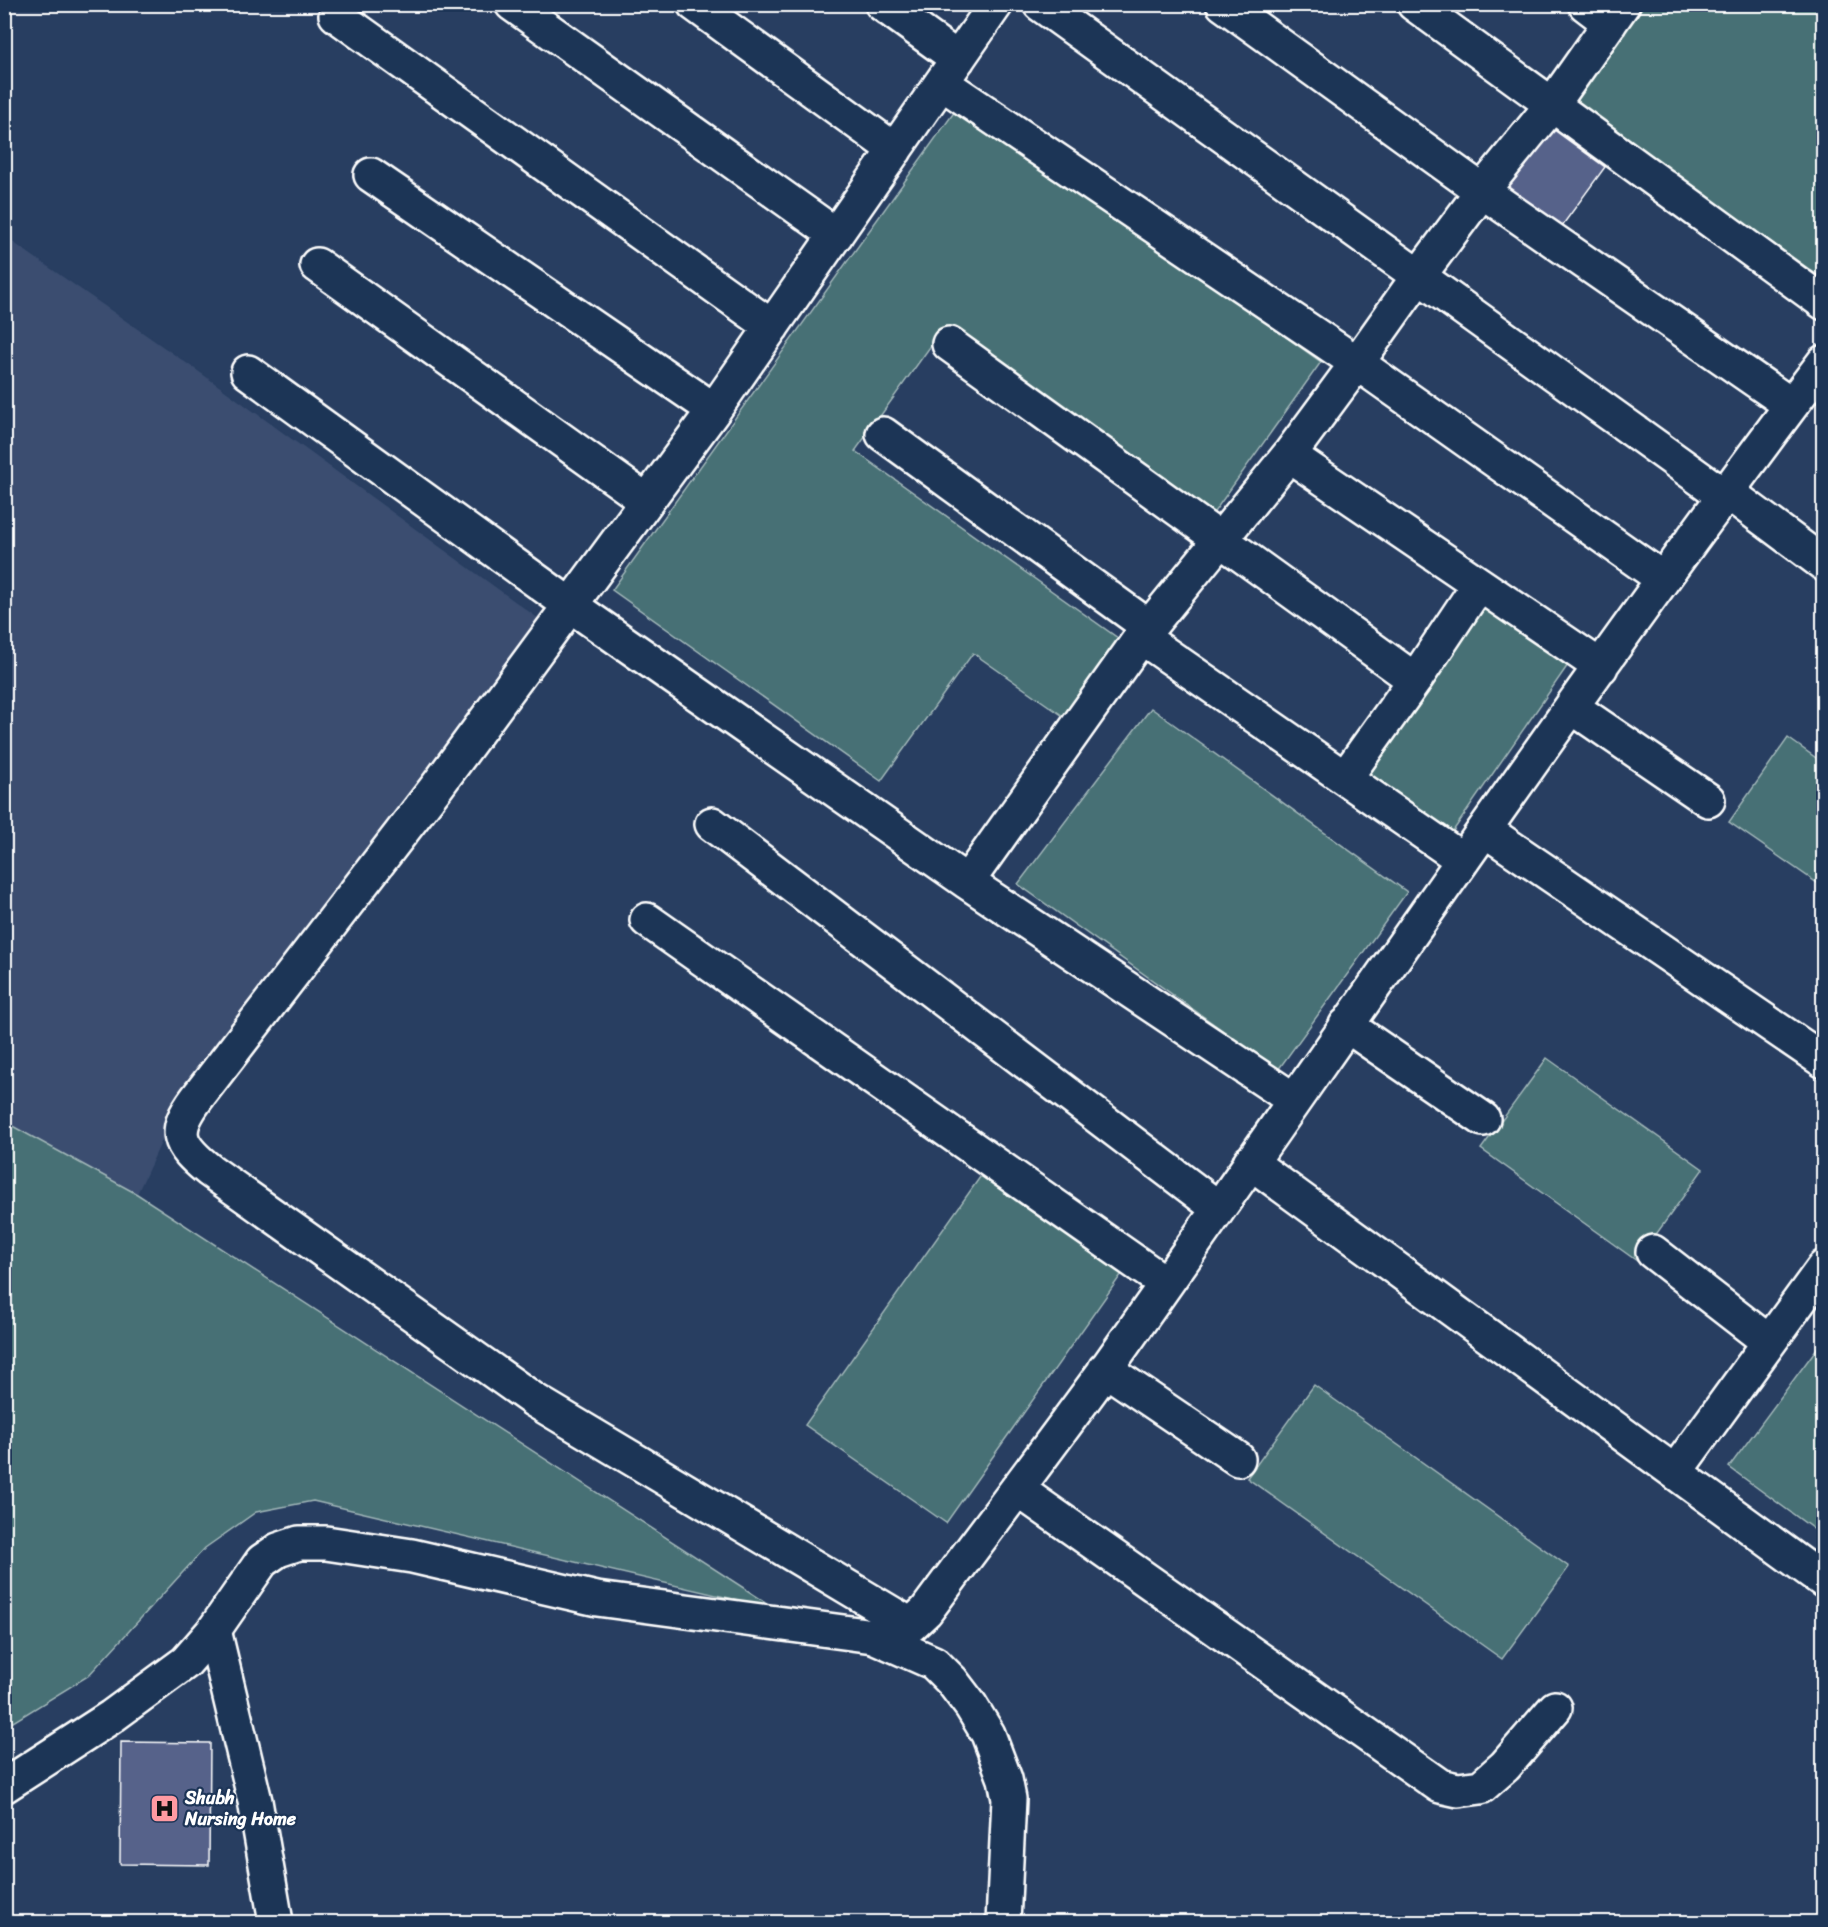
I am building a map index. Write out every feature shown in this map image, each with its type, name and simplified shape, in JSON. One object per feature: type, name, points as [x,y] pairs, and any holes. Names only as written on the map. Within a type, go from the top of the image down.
[{"type":"street","points":[[512,4],[836,235]]},
{"type":"street","points":[[694,4],[896,150]]},
{"type":"street","points":[[882,4],[950,71],[1663,579]]},
{"type":"street","points":[[911,1624],[534,1400],[209,1170],[197,1160],[182,1140],[180,1125],[184,1115],[438,785],[714,410],[996,4]]},
{"type":"street","points":[[1040,4],[1418,277],[1824,564]]},
{"type":"street","points":[[1223,4],[1482,191],[1791,405]]},
{"type":"street","points":[[1414,4],[1824,303]]},
{"type":"street","points":[[967,882],[1145,632],[1289,455],[1482,191],[1552,105],[1606,11]]},
{"type":"street","points":[[336,15],[772,327]]},
{"type":"street","points":[[371,176],[714,410]]},
{"type":"street","points":[[317,265],[647,501]]},
{"type":"street","points":[[949,344],[1219,541],[1415,680]]},
{"type":"street","points":[[4,1786],[147,1692],[186,1662],[214,1630],[262,1561],[278,1550],[299,1543],[326,1544],[412,1556],[597,1599],[873,1636],[894,1634],[911,1624],[926,1611],[1105,1369],[1663,579],[1824,362]]},
{"type":"street","points":[[248,372],[570,605],[967,882],[1294,1100]]},
{"type":"street","points":[[883,434],[1145,632],[1345,778],[1463,860]]},
{"type":"street","points":[[1289,455],[1601,666]]},
{"type":"street","points":[[1345,778],[1415,680],[1479,584]]},
{"type":"street","points":[[1572,707],[1708,800]]},
{"type":"street","points":[[712,824],[1218,1208]]},
{"type":"street","points":[[1485,830],[1824,1061]]},
{"type":"street","points":[[647,920],[1165,1283]]},
{"type":"street","points":[[1346,1025],[1483,1119]]},
{"type":"street","points":[[1250,1162],[1675,1472],[1822,1576]]},
{"type":"street","points":[[1653,1252],[1769,1342]]},
{"type":"street","points":[[1675,1472],[1824,1267]]},
{"type":"street","points":[[1105,1369],[1238,1459]]},
{"type":"street","points":[[1017,1489],[1440,1786],[1458,1790],[1481,1787],[1505,1767],[1554,1708]]},
{"type":"street","points":[[214,1630],[255,1801],[276,1923]]},
{"type":"street","points":[[873,1636],[934,1663],[952,1681],[988,1734],[1005,1779],[1009,1799],[1003,1923]]},
{"type":"shaded area","points":[[4,236],[205,376],[539,619],[171,1121],[137,1194],[5,1122]]},
{"type":"green space","points":[[1644,5],[1823,5],[1823,279],[1572,100]]},
{"type":"green space","points":[[960,104],[1321,362],[1212,515],[945,326],[855,451],[1122,641],[1066,718],[973,653],[881,781],[612,590]]},
{"type":"green space","points":[[1485,608],[1568,665],[1451,834],[1367,776]]},
{"type":"green space","points":[[1151,708],[1407,892],[1278,1070],[1018,884]]},
{"type":"green space","points":[[1788,738],[1823,763],[1823,887],[1729,822]]},
{"type":"green space","points":[[1547,1058],[1703,1169],[1637,1261],[1481,1149]]},
{"type":"green space","points":[[5,1122],[137,1194],[776,1609],[313,1501],[256,1512],[205,1548],[88,1676],[5,1727]]},
{"type":"green space","points":[[985,1170],[1126,1268],[946,1523],[805,1425]]},
{"type":"green space","points":[[1823,1340],[1823,1536],[1729,1467]]},
{"type":"green space","points":[[1314,1385],[1569,1567],[1502,1659],[1247,1478]]},
{"type":"building","points":[[1550,127],[1605,167],[1556,234],[1501,195]]},
{"type":"building","points":[[121,1742],[210,1743],[209,1865],[120,1864]]},
{"type":"place","name":"Shubh Nursing Home","points":[[164,1808]]}]
